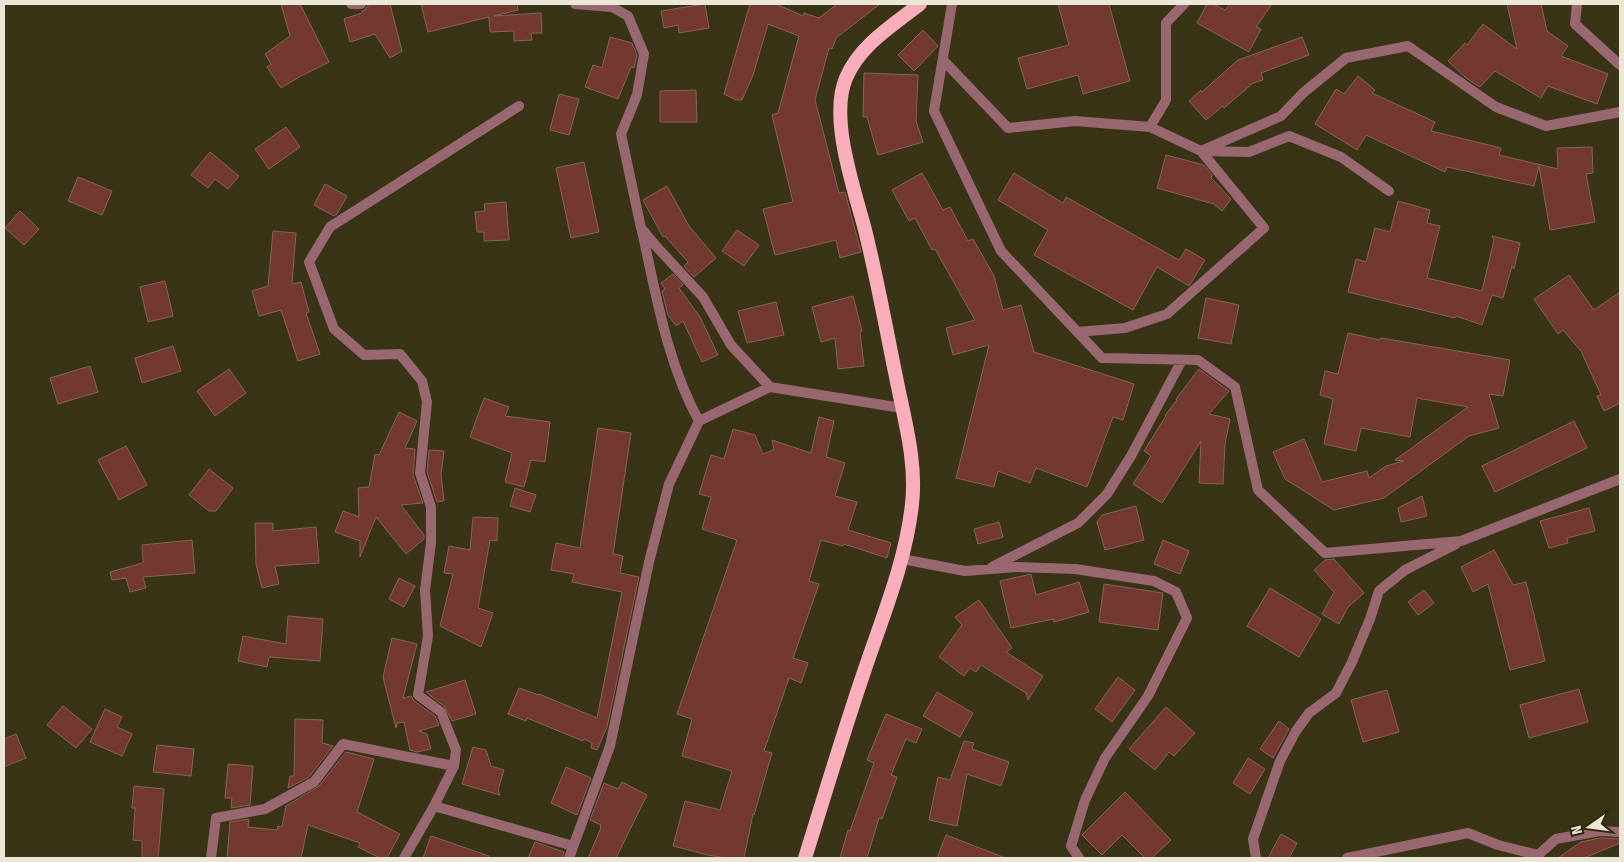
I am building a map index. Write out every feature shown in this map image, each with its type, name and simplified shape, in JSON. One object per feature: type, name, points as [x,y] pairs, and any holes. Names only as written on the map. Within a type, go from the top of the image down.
[{"type":"highway","points":[[805,858],[849,716],[902,559],[912,504],[913,484],[902,408],[870,251],[846,152],[840,112],[841,96],[853,65],[867,46],[920,4]]},
{"type":"street","points":[[351,4],[361,4]]},
{"type":"street","points":[[575,4],[612,7],[628,16],[644,54],[637,95],[620,134],[663,323],[689,403],[699,421]]},
{"type":"street","points":[[952,4],[934,112],[1001,251],[1077,332],[1102,358],[1198,360],[1235,387],[1258,490],[1325,553],[1461,541]]},
{"type":"street","points":[[1150,126],[1166,100],[1166,23],[1184,4]]},
{"type":"street","points":[[1576,4],[1575,24],[1620,65]]},
{"type":"street","points":[[1201,151],[1281,116],[1303,93],[1346,58],[1408,46],[1496,107],[1546,126],[1620,112]]},
{"type":"street","points":[[943,60],[1008,128],[1075,122],[1150,126],[1201,151],[1264,228],[1167,314],[1125,328],[1077,332]]},
{"type":"street","points":[[404,858],[434,806],[454,766],[456,750],[441,712],[418,695],[428,636],[425,590],[431,543],[431,507],[420,473],[427,402],[422,381],[400,354],[364,355],[334,329],[309,262],[330,226],[519,106]]},
{"type":"street","points":[[1201,151],[1248,152],[1289,136],[1341,157],[1389,191]]},
{"type":"street","points":[[641,228],[703,297],[731,345],[770,386]]},
{"type":"street","points":[[988,570],[1078,523],[1107,494],[1131,456],[1182,360]]},
{"type":"street","points":[[569,858],[610,746],[649,562],[669,484],[699,421],[770,386],[902,408]]},
{"type":"street","points":[[1256,858],[1253,839],[1280,762],[1296,731],[1309,713],[1336,693],[1366,628],[1379,591],[1405,570],[1461,541],[1620,478]]},
{"type":"street","points":[[902,559],[965,571],[1016,567],[1075,569],[1154,581],[1176,592],[1187,618],[1148,696],[1105,758],[1085,800],[1071,846],[1079,858]]},
{"type":"street","points":[[212,858],[216,818],[264,809],[314,782],[343,744],[454,766]]},
{"type":"street","points":[[434,806],[573,846]]},
{"type":"street","points":[[1347,858],[1468,833],[1498,845],[1538,855],[1556,839],[1600,831],[1620,832]]},
{"type":"building","points":[[281,4],[300,4],[329,62],[281,88],[267,67],[271,64],[265,54],[290,36]]},
{"type":"building","points":[[390,4],[402,51],[390,58],[375,34],[350,42],[344,19],[362,13],[368,5]]},
{"type":"building","points":[[421,4],[517,4],[518,10],[494,16],[541,13],[542,33],[531,33],[532,40],[514,41],[514,31],[490,32],[489,17],[428,32]]},
{"type":"building","points":[[705,4],[709,28],[679,33],[678,25],[664,28],[661,11]]},
{"type":"building","points":[[750,4],[776,4],[803,16],[804,13],[819,18],[837,4],[880,4],[836,38],[832,49],[829,48],[815,100],[839,193],[845,192],[861,252],[840,258],[836,240],[775,255],[763,209],[793,202],[772,115],[778,113],[799,36],[768,24],[753,75],[742,100],[736,100],[724,94]]},
{"type":"building","points":[[1058,4],[1109,4],[1130,81],[1083,94],[1078,75],[1027,89],[1018,58],[1069,45]]},
{"type":"building","points":[[1207,4],[1213,4],[1225,10],[1230,4],[1272,4],[1256,27],[1261,29],[1249,52],[1197,23]]},
{"type":"building","points":[[1507,4],[1541,4],[1547,31],[1568,46],[1561,56],[1608,74],[1597,104],[1548,86],[1541,98],[1495,71],[1480,87],[1466,78],[1448,61],[1465,43],[1467,45],[1483,24],[1517,49]]},
{"type":"building","points":[[923,30],[938,46],[914,71],[898,55]]},
{"type":"building","points":[[610,37],[632,43],[637,55],[634,68],[631,67],[618,99],[585,87],[593,65],[602,68]]},
{"type":"building","points":[[1302,37],[1309,55],[1261,73],[1263,80],[1253,83],[1224,108],[1223,106],[1206,120],[1189,101],[1238,60]]},
{"type":"building","points":[[864,73],[918,75],[916,121],[923,142],[878,155],[867,117],[863,117]]},
{"type":"building","points":[[1358,76],[1375,90],[1372,93],[1435,122],[1431,131],[1501,148],[1499,155],[1558,169],[1557,148],[1592,147],[1593,173],[1586,174],[1595,222],[1550,230],[1539,166],[1534,186],[1447,167],[1445,172],[1366,135],[1357,150],[1315,124],[1336,89],[1344,94]]},
{"type":"building","points":[[696,90],[697,122],[660,122],[660,91]]},
{"type":"building","points":[[559,94],[579,99],[569,135],[550,130]]},
{"type":"building","points":[[286,127],[300,147],[269,169],[255,149]]},
{"type":"building","points":[[210,152],[239,176],[228,189],[215,179],[208,188],[191,175]]},
{"type":"building","points":[[1166,155],[1204,165],[1212,175],[1211,178],[1231,199],[1222,211],[1214,204],[1157,188]]},
{"type":"building","points":[[584,162],[599,232],[571,238],[556,168]]},
{"type":"building","points":[[922,173],[943,210],[950,207],[968,241],[973,239],[994,276],[1003,310],[1021,305],[1034,352],[1134,384],[1123,420],[1113,417],[1087,487],[1036,468],[1030,483],[998,471],[994,487],[956,478],[989,345],[953,355],[946,328],[975,320],[935,249],[932,250],[915,218],[909,221],[892,190]]},
{"type":"building","points":[[1014,173],[1063,203],[1066,197],[1179,260],[1186,249],[1205,260],[1189,286],[1157,267],[1133,310],[1034,255],[1048,230],[998,200]]},
{"type":"building","points":[[78,177],[112,191],[102,215],[68,201]]},
{"type":"building","points":[[325,184],[347,196],[334,216],[314,205]]},
{"type":"building","points":[[667,186],[689,226],[716,258],[694,277],[684,266],[688,262],[665,236],[663,237],[643,200]]},
{"type":"building","points":[[1398,201],[1430,210],[1427,223],[1440,226],[1427,278],[1482,291],[1494,240],[1492,236],[1520,243],[1514,269],[1512,266],[1503,298],[1492,295],[1482,325],[1456,316],[1455,318],[1348,292],[1356,259],[1366,262],[1375,228],[1390,232]]},
{"type":"building","points":[[506,202],[509,240],[484,241],[484,232],[477,232],[475,212],[485,211],[484,204]]},
{"type":"building","points":[[20,211],[39,229],[24,245],[5,228]]},
{"type":"building","points":[[737,230],[759,245],[744,266],[722,251]]},
{"type":"building","points":[[273,231],[296,233],[292,284],[301,282],[309,312],[306,313],[320,354],[298,361],[281,310],[259,316],[252,291],[268,286]]},
{"type":"building","points":[[673,274],[683,285],[679,288],[700,317],[718,355],[702,362],[683,321],[676,326],[668,315],[662,291],[665,289],[661,283]]},
{"type":"building","points":[[1569,275],[1594,310],[1620,292],[1620,403],[1604,411],[1597,396],[1601,395],[1581,351],[1563,330],[1558,334],[1534,299]]},
{"type":"building","points":[[165,281],[173,316],[148,322],[140,287]]},
{"type":"building","points":[[853,296],[862,331],[860,332],[864,366],[838,369],[835,338],[821,342],[812,307]]},
{"type":"building","points":[[1206,298],[1239,305],[1231,344],[1198,338]]},
{"type":"building","points":[[776,302],[784,335],[747,343],[738,311]]},
{"type":"building","points":[[1348,333],[1380,340],[1381,338],[1510,360],[1503,396],[1489,394],[1499,428],[1469,436],[1384,498],[1334,510],[1285,479],[1273,452],[1304,439],[1322,482],[1367,471],[1369,478],[1386,466],[1404,461],[1395,460],[1468,407],[1417,398],[1410,437],[1361,428],[1356,451],[1324,444],[1333,399],[1320,395],[1325,371],[1338,374]]},
{"type":"building","points":[[173,346],[181,371],[142,383],[135,358]]},
{"type":"building","points":[[90,366],[98,392],[58,404],[50,378]]},
{"type":"building","points":[[229,369],[246,393],[215,416],[197,391]]},
{"type":"building","points":[[1199,369],[1229,391],[1209,414],[1230,419],[1225,444],[1223,484],[1199,483],[1201,441],[1162,503],[1133,484],[1151,456],[1144,451],[1165,415]]},
{"type":"building","points":[[484,398],[509,407],[505,416],[550,422],[545,462],[531,460],[524,487],[505,482],[512,453],[470,437]]},
{"type":"building","points":[[399,412],[417,421],[405,448],[415,449],[413,475],[423,503],[401,505],[424,535],[424,539],[406,554],[376,517],[360,557],[360,541],[335,532],[343,511],[359,517],[358,488],[369,487],[375,454],[379,455]]},
{"type":"building","points":[[819,417],[834,421],[826,457],[845,463],[835,496],[857,502],[848,530],[891,543],[887,558],[844,544],[843,546],[821,540],[809,581],[819,584],[793,658],[808,663],[801,683],[789,678],[764,751],[772,753],[753,814],[744,858],[708,855],[673,846],[685,801],[720,810],[732,771],[682,756],[692,719],[677,714],[737,540],[702,529],[711,497],[699,494],[711,455],[724,459],[733,429],[755,435],[763,454],[774,450],[772,440],[811,453]]},
{"type":"building","points":[[1574,421],[1587,448],[1495,492],[1482,466]]},
{"type":"building","points":[[598,428],[631,433],[613,554],[623,556],[620,573],[639,577],[607,727],[597,750],[591,748],[592,743],[584,739],[583,741],[527,718],[526,721],[508,714],[519,688],[539,694],[597,718],[622,592],[572,582],[574,574],[551,570],[556,543],[580,548]]},
{"type":"building","points":[[126,446],[147,485],[119,500],[98,460]]},
{"type":"building","points":[[429,450],[444,451],[441,474],[444,501],[437,502],[427,472]]},
{"type":"building","points":[[209,469],[233,488],[216,511],[209,511],[189,495]]},
{"type":"building","points":[[515,488],[536,495],[530,512],[510,506]]},
{"type":"building","points":[[1422,496],[1427,516],[1401,522],[1398,508]]},
{"type":"building","points":[[1136,506],[1144,540],[1105,550],[1097,522],[1102,515]]},
{"type":"building","points":[[1589,508],[1595,531],[1567,538],[1568,543],[1549,548],[1540,521]]},
{"type":"building","points":[[473,517],[498,518],[497,541],[490,540],[478,608],[493,613],[481,647],[440,626],[453,574],[444,573],[449,546],[470,550]]},
{"type":"building","points":[[999,522],[1003,537],[978,544],[974,529]]},
{"type":"building","points":[[255,523],[273,523],[273,531],[316,527],[319,563],[275,566],[279,584],[262,588],[256,564]]},
{"type":"building","points":[[192,540],[195,573],[143,577],[146,588],[130,592],[126,578],[112,580],[110,572],[143,563],[142,545]]},
{"type":"building","points":[[1163,540],[1189,551],[1180,574],[1154,564]]},
{"type":"building","points":[[1494,550],[1513,585],[1526,582],[1545,661],[1510,670],[1488,584],[1473,592],[1461,567]]},
{"type":"building","points":[[1334,559],[1364,593],[1348,607],[1339,624],[1322,614],[1334,592],[1314,570],[1325,560]]},
{"type":"building","points":[[1031,574],[1036,595],[1079,582],[1089,612],[1054,622],[1053,619],[1011,628],[1000,581]]},
{"type":"building","points":[[399,578],[415,586],[404,607],[389,599]]},
{"type":"building","points":[[1104,584],[1163,593],[1158,630],[1099,622]]},
{"type":"building","points":[[1270,588],[1321,619],[1299,657],[1247,626]]},
{"type":"building","points":[[1424,590],[1434,603],[1418,615],[1408,602]]},
{"type":"building","points":[[979,600],[1012,648],[1006,652],[1043,676],[1028,700],[1026,693],[981,665],[976,672],[970,668],[964,676],[939,657],[962,625],[955,617]]},
{"type":"building","points":[[288,616],[323,619],[320,661],[269,657],[267,667],[238,661],[243,636],[286,644]]},
{"type":"building","points":[[392,638],[417,644],[403,698],[411,696],[414,701],[435,716],[439,725],[419,731],[427,734],[431,749],[417,752],[410,750],[404,722],[397,723],[396,728],[383,677]]},
{"type":"building","points":[[1118,677],[1135,690],[1112,722],[1095,709]]},
{"type":"building","points":[[465,680],[476,714],[452,721],[445,707],[426,692]]},
{"type":"building","points":[[1579,689],[1588,722],[1529,738],[1520,705]]},
{"type":"building","points":[[1387,690],[1399,732],[1363,742],[1351,700]]},
{"type":"building","points":[[937,692],[973,713],[960,737],[923,716]]},
{"type":"building","points":[[63,706],[92,729],[76,748],[47,725]]},
{"type":"building","points":[[1166,707],[1195,733],[1174,756],[1169,752],[1155,770],[1129,749]]},
{"type":"building","points":[[105,709],[122,717],[117,727],[132,734],[122,756],[90,742]]},
{"type":"building","points":[[886,714],[922,729],[916,743],[906,739],[891,775],[897,777],[882,819],[879,818],[867,858],[840,858],[848,830],[850,831],[874,763],[867,760]]},
{"type":"building","points":[[295,719],[323,720],[322,743],[333,746],[309,777],[288,788],[290,776],[294,776]]},
{"type":"building","points":[[1279,721],[1289,729],[1273,758],[1260,749]]},
{"type":"building","points":[[16,734],[26,758],[4,767],[4,739]]},
{"type":"building","points":[[964,741],[974,743],[972,749],[1009,762],[1001,786],[967,774],[957,826],[929,820],[938,777],[950,780]]},
{"type":"building","points":[[157,745],[194,749],[191,776],[153,772]]},
{"type":"building","points":[[473,747],[486,750],[491,766],[504,770],[498,790],[500,795],[462,784]]},
{"type":"building","points":[[346,752],[374,759],[357,812],[400,834],[387,858],[380,858],[358,847],[360,843],[308,825],[301,858],[227,858],[230,822],[249,819],[248,827],[277,830],[278,826],[282,827],[286,806],[319,786]]},
{"type":"building","points":[[1248,758],[1265,769],[1250,794],[1233,783]]},
{"type":"building","points":[[228,764],[253,766],[250,805],[231,808],[232,798],[225,798]]},
{"type":"building","points":[[566,767],[591,778],[577,815],[551,803]]},
{"type":"building","points":[[622,782],[647,795],[616,858],[588,858],[601,828],[601,825],[590,820],[604,783],[618,789]]},
{"type":"building","points":[[134,786],[164,789],[158,858],[142,858],[142,841],[133,840],[135,808],[132,808]]},
{"type":"building","points":[[1125,792],[1171,840],[1152,858],[1145,858],[1122,835],[1102,855],[1082,835]]},
{"type":"building","points":[[1281,834],[1297,843],[1289,858],[1268,858]]},
{"type":"building","points":[[946,835],[1003,857],[937,858]]},
{"type":"building","points":[[431,836],[489,856],[489,858],[423,858]]},
{"type":"building","points":[[1600,838],[1620,839],[1620,843],[1584,858],[1558,858],[1581,842]]},
{"type":"building","points":[[535,842],[564,852],[562,858],[528,858]]}]
